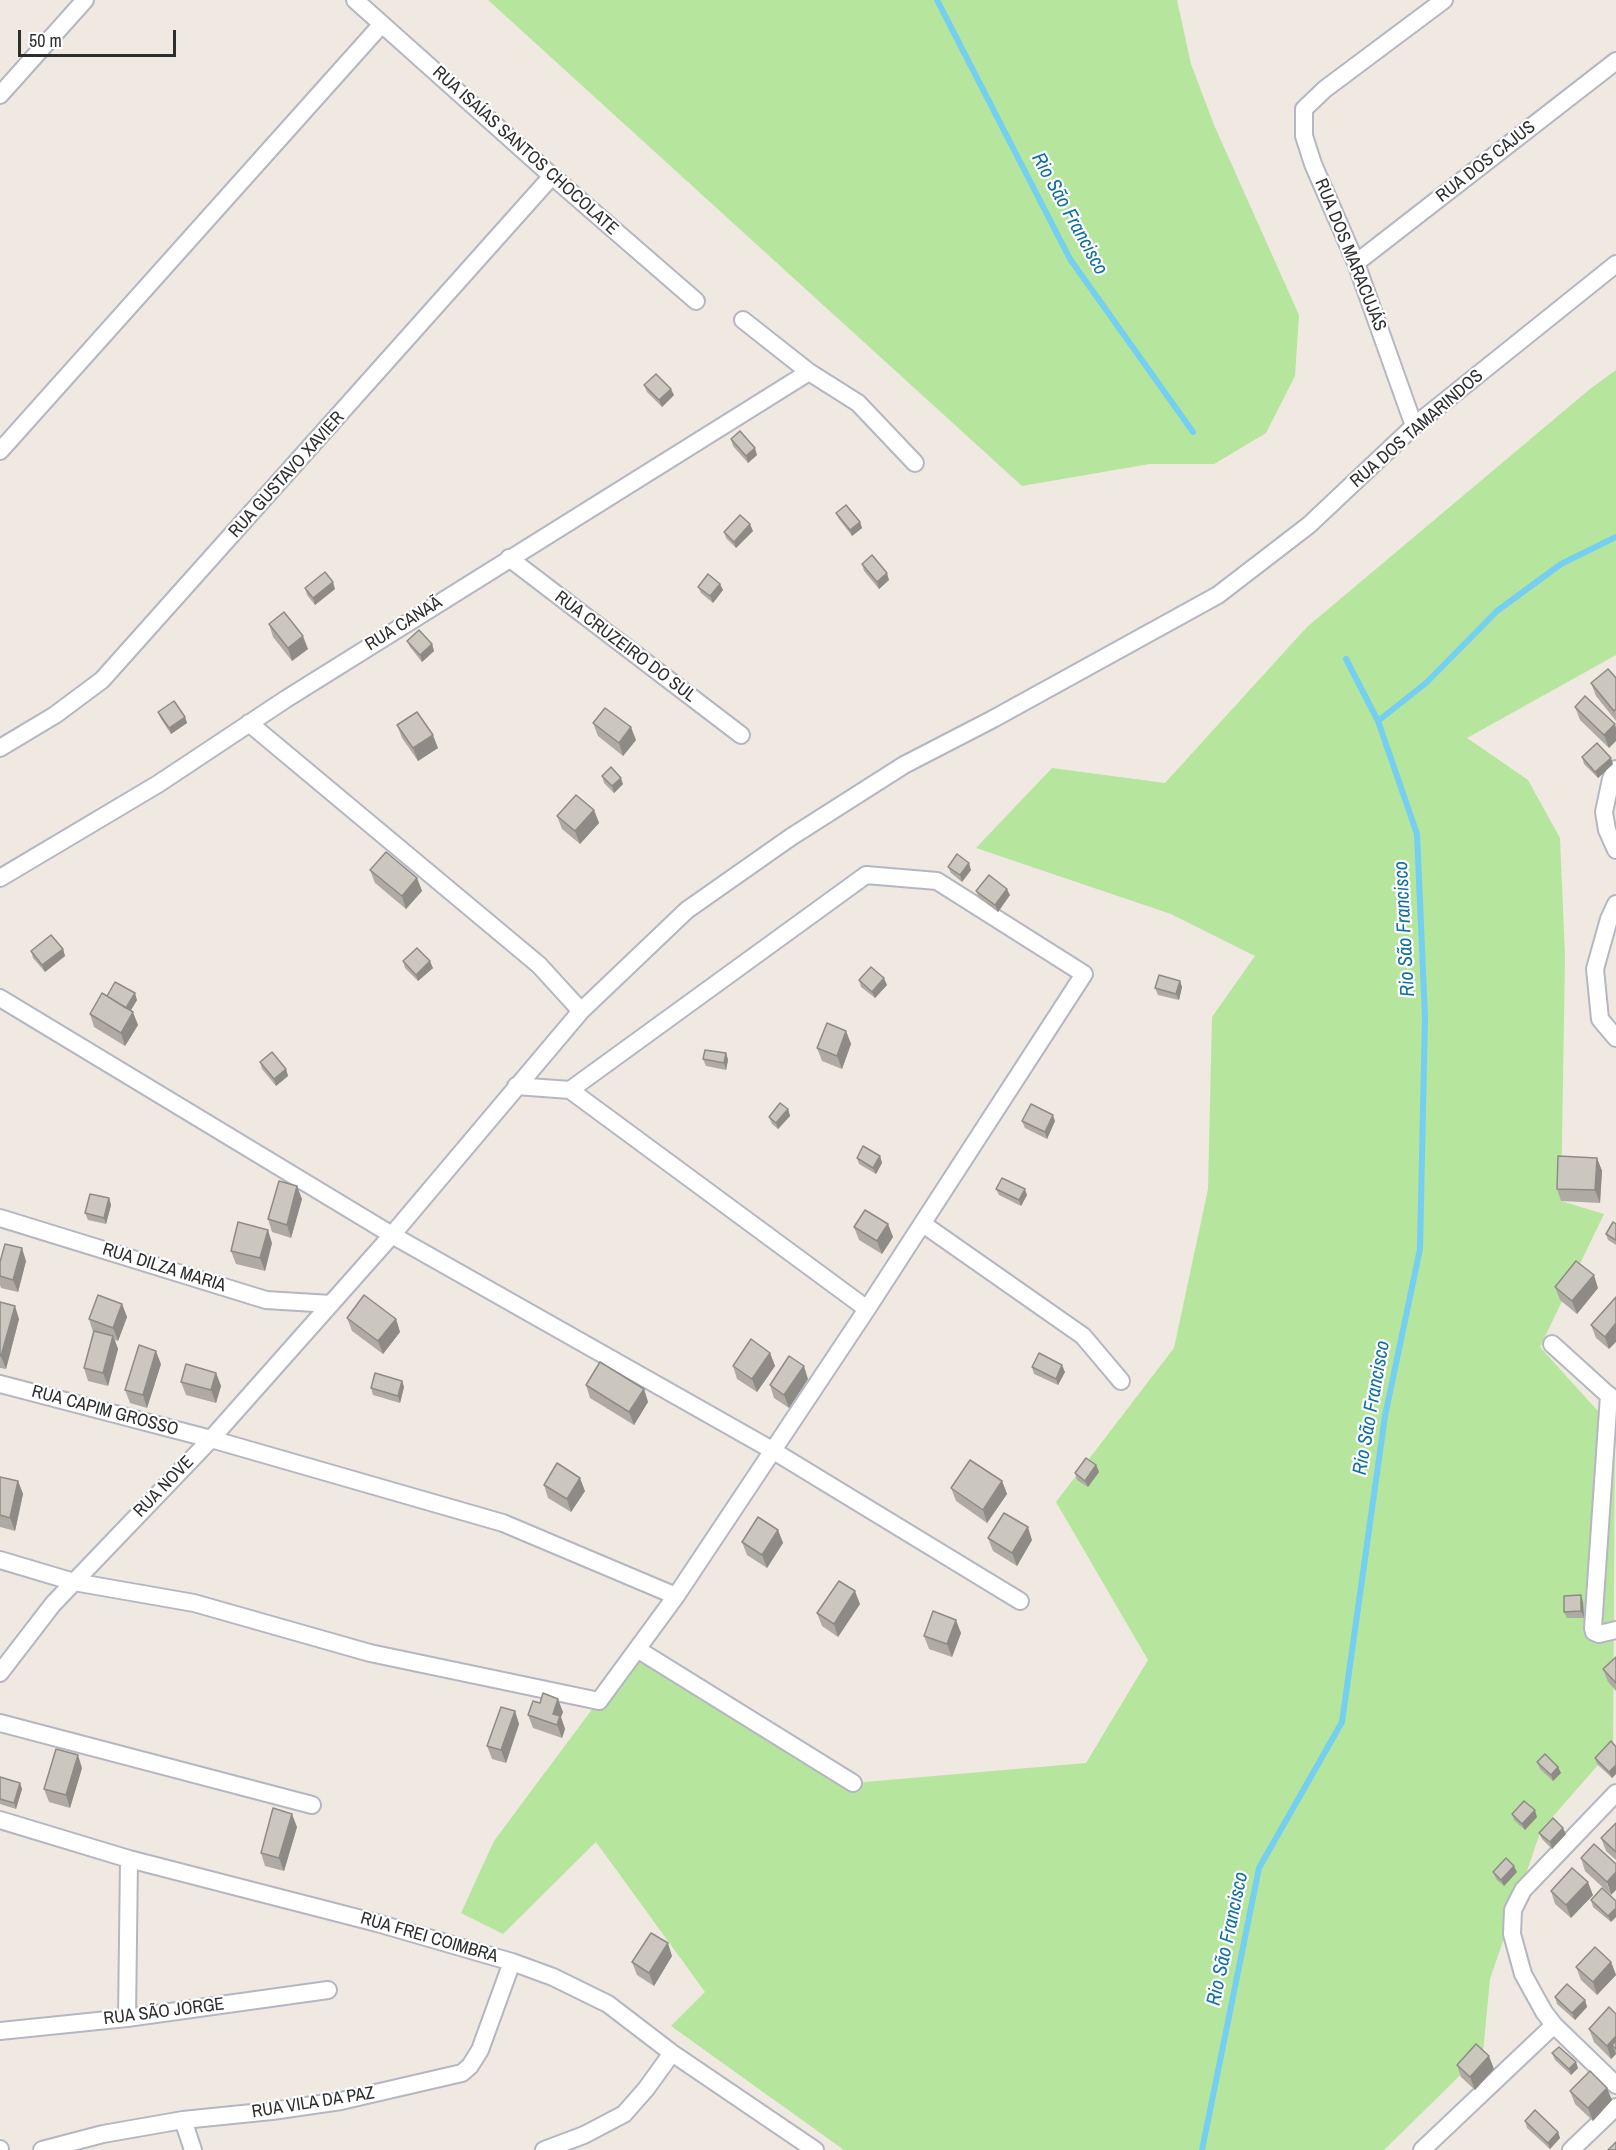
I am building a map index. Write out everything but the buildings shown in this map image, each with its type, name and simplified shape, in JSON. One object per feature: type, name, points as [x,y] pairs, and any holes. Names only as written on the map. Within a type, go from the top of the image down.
[{"type":"street","points":[[0,95],[86,0]]},
{"type":"street","name":"RUA ISAÍAS SANTOS CHOCOLATE","points":[[355,0],[552,177],[696,301]]},
{"type":"street","name":"RUA DOS MARACUJÁS","points":[[1414,426],[1356,263],[1313,164],[1304,136],[1304,109],[1324,89],[1444,0]]},
{"type":"street","points":[[0,452],[382,24]]},
{"type":"street","name":"RUA DOS CAJUS","points":[[1356,263],[1616,61]]},
{"type":"street","name":"RUA GUSTAVO XAVIER","points":[[0,748],[55,715],[102,680],[552,177]]},
{"type":"street","name":"RUA DOS TAMARINDOS","points":[[581,1011],[687,910],[791,837],[904,765],[993,719],[1218,595],[1309,525],[1414,426],[1616,264]]},
{"type":"street","points":[[743,320],[809,372],[858,404],[915,463]]},
{"type":"street","name":"RUA CANAÃ","points":[[0,878],[158,784],[249,723],[509,558],[809,372]]},
{"type":"street","name":"RUA CRUZEIRO DO SUL","points":[[509,558],[741,735]]},
{"type":"street","points":[[249,723],[539,965],[581,1011]]},
{"type":"street","points":[[1616,770],[1611,779],[1604,812],[1607,830],[1616,850]]},
{"type":"street","points":[[0,1560],[74,1582],[194,1603],[370,1653],[599,1701],[676,1596],[867,1310],[1084,974],[937,881],[866,876],[570,1090]]},
{"type":"street","points":[[1616,904],[1609,919],[1595,969],[1600,1019],[1616,1038]]},
{"type":"street","points":[[0,998],[392,1235],[772,1450],[1020,1601]]},
{"type":"street","name":"RUA NOVE","points":[[0,1673],[53,1604],[211,1439],[392,1235],[581,1011]]},
{"type":"street","points":[[516,1086],[570,1090],[867,1310]]},
{"type":"street","name":"RUA DILZA MARIA","points":[[0,1218],[267,1300],[331,1304]]},
{"type":"street","points":[[923,1224],[1083,1336],[1120,1381]]},
{"type":"street","points":[[1552,1344],[1612,1399],[1593,1628],[1594,1632],[1599,1634],[1616,1630]]},
{"type":"street","name":"RUA CAPIM GROSSO","points":[[0,1384],[211,1439],[503,1523],[676,1596]]},
{"type":"street","points":[[637,1649],[853,1783]]},
{"type":"street","points":[[0,1723],[312,1805]]},
{"type":"street","points":[[1616,1793],[1523,1890],[1513,1910],[1512,1934],[1523,1974],[1544,2012],[1554,2025],[1616,2085]]},
{"type":"street","name":"RUA FREI COIMBRA","points":[[0,1820],[129,1860],[377,1923],[512,1962],[553,1977],[608,2004],[672,2053],[810,2149]]},
{"type":"street","points":[[128,2018],[129,1860]]},
{"type":"street","name":"RUA VILA DA PAZ","points":[[42,2150],[103,2134],[183,2120],[341,2102],[462,2073],[470,2066],[480,2050],[512,1962]]},
{"type":"street","name":"RUA SÃO JORGE","points":[[0,2031],[128,2018],[328,1990]]},
{"type":"street","points":[[1422,2150],[1554,2025]]},
{"type":"street","points":[[544,2150],[584,2136],[624,2114],[646,2089],[672,2053]]},
{"type":"street","points":[[1571,2150],[1616,2107]]},
{"type":"street","points":[[183,2120],[193,2150]]},
{"type":"green space","points":[[488,0],[1177,0],[1191,64],[1214,125],[1299,315],[1295,376],[1266,433],[1214,464],[1149,464],[1022,486]]},
{"type":"green space","points":[[1616,370],[1616,655],[1467,738],[1528,780],[1560,838],[1565,956],[1561,1201],[1604,1214],[1540,1347],[1615,1430],[1613,1748],[1541,1830],[1490,1979],[1483,2053],[1384,2150],[844,2150],[671,2026],[705,1992],[596,1842],[503,1934],[461,1913],[494,1841],[637,1649],[853,1783],[1086,1763],[1148,1660],[1056,1502],[1174,1348],[1208,1189],[1212,1017],[1255,956],[1171,914],[976,848],[1052,768],[1165,783],[1307,627],[1590,389]]},
{"type":"waterway","name":"Rio São Francisco","points":[[937,0],[1070,259],[1193,432]]},
{"type":"waterway","points":[[1378,721],[1426,683],[1497,611],[1561,564],[1616,537]]},
{"type":"waterway","name":"Rio São Francisco","points":[[1202,2150],[1259,1868],[1342,1722],[1385,1416],[1420,1249],[1425,1017],[1417,834],[1378,721],[1346,659]]}]
